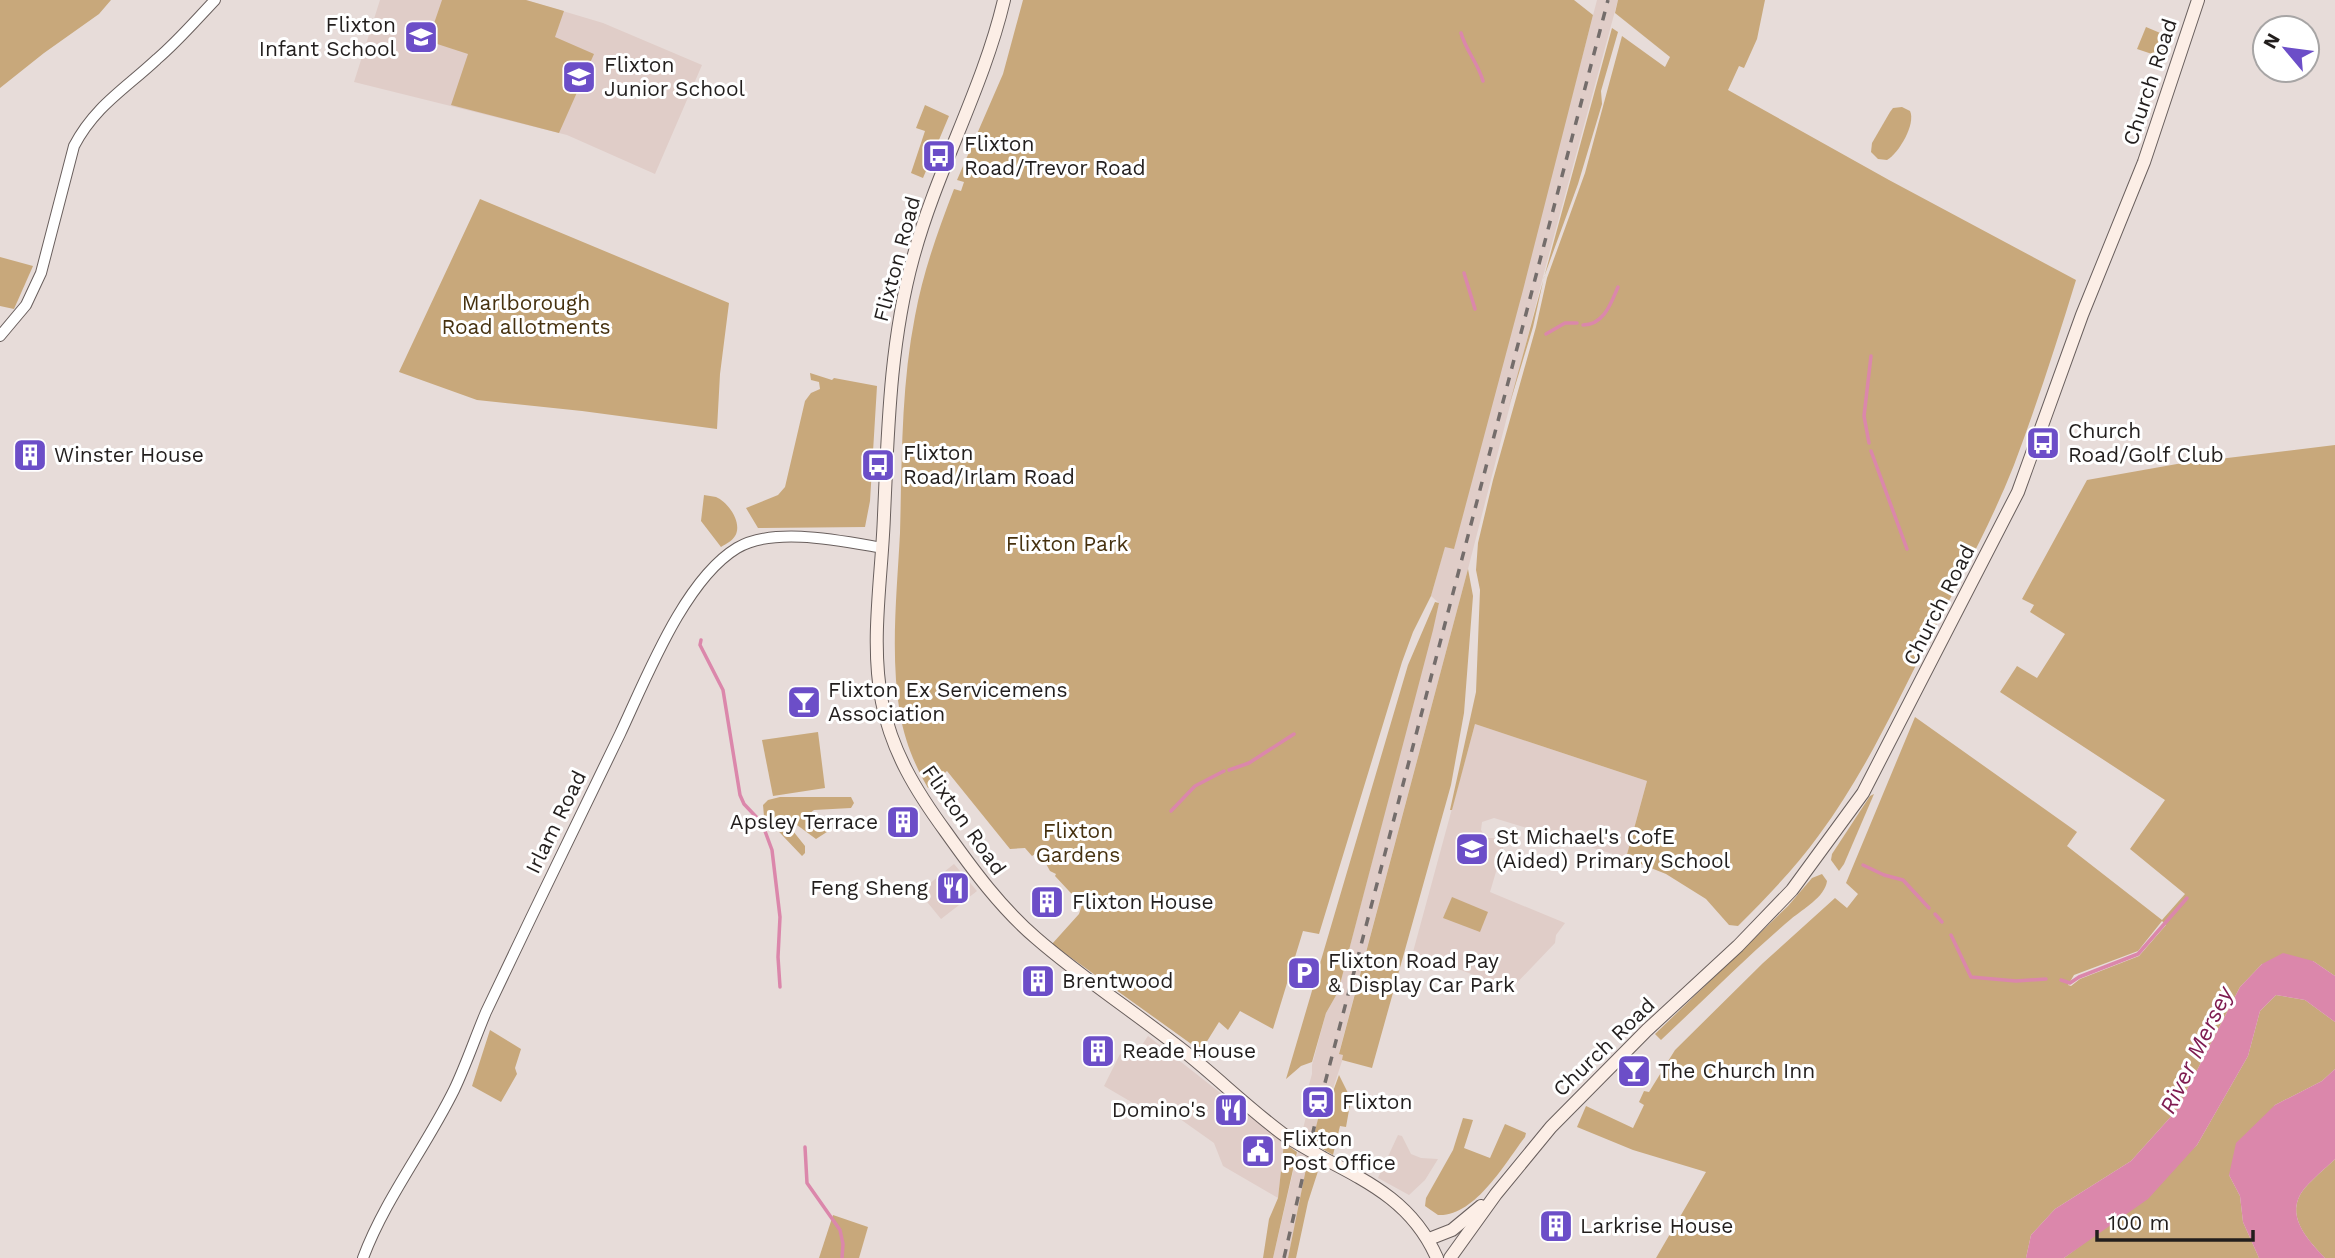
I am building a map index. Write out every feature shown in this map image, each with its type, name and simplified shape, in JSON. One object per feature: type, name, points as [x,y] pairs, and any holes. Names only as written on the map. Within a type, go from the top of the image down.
[{"type":"main road","name":"Flixton Road","points":[[1004,0],[986,65],[923,225],[906,286],[892,374],[878,664],[881,700],[898,755],[925,803],[988,888],[1036,939],[1184,1051],[1287,1137],[1367,1182],[1408,1211],[1429,1239],[1437,1258]]},
{"type":"main road","name":"Church Road","points":[[1496,1194],[1551,1127],[1639,1038],[1772,913],[1832,838],[1867,784],[2018,492],[2082,315],[2144,162],[2198,0]]},
{"type":"main road","points":[[1429,1239],[1452,1230],[1496,1194]]},
{"type":"main road","points":[[1450,1258],[1496,1194]]},
{"type":"street","points":[[0,336],[26,304],[38,281],[47,256],[72,155],[84,128],[93,115],[161,56],[215,0]]},
{"type":"street","name":"Irlam Road","points":[[363,1258],[370,1237],[426,1143],[453,1091],[485,1016],[595,784],[649,673],[694,591],[724,558],[750,541],[762,538],[793,537],[883,548]]},
{"type":"shaded area","name":"Flixton Junior School","points":[[380,0],[526,0],[603,23],[702,65],[655,174],[567,135],[354,82]]},
{"type":"shaded area","points":[[1597,0],[1618,0],[1339,1053],[1344,1055],[1324,1116],[1319,1116],[1288,1258],[1273,1258],[1307,1112],[1302,1110],[1312,1065],[1326,1013],[1338,992],[1439,603],[1431,596],[1445,546],[1454,548]]},
{"type":"shaded area","name":"St Michael's CofE (Aided) Primary School","points":[[1475,724],[1647,781],[1626,858],[1494,818],[1482,822],[1481,830],[1486,838],[1506,838],[1490,892],[1565,923],[1556,935],[1555,943],[1511,989],[1413,952]]},
{"type":"shaded area","points":[[954,864],[977,891],[941,919],[919,892]]},
{"type":"shaded area","points":[[2283,953],[2313,961],[2335,976],[2335,1022],[2305,1000],[2276,995],[2260,1011],[2248,1056],[2197,1145],[2148,1199],[2064,1258],[2026,1258],[2031,1235],[2055,1209],[2131,1161],[2176,1111],[2240,987],[2262,964]]},
{"type":"shaded area","points":[[1148,1036],[1284,1143],[1278,1198],[1223,1166],[1214,1143],[1166,1109],[1145,1110],[1104,1086],[1120,1054],[1132,1060]]},
{"type":"shaded area","points":[[2335,1069],[2335,1159],[2300,1195],[2296,1213],[2302,1230],[2325,1258],[2259,1258],[2243,1222],[2240,1196],[2229,1175],[2236,1143],[2275,1105],[2322,1081]]},
{"type":"shaded area","points":[[1398,1135],[1402,1136],[1411,1154],[1421,1158],[1438,1159],[1425,1180],[1409,1195],[1378,1178]]},
{"type":"green space","points":[[0,0],[111,0],[99,14],[0,88]]},
{"type":"green space","points":[[442,0],[526,0],[564,11],[555,37],[594,54],[559,133],[451,105],[468,54],[428,41]]},
{"type":"green space","points":[[1023,0],[1574,0],[1593,15],[1454,549],[1445,547],[1431,596],[1402,662],[1319,934],[1303,931],[1273,1029],[1240,1011],[1228,1030],[1219,1022],[1201,1051],[1052,944],[1079,914],[1082,905],[1056,874],[1050,871],[1039,851],[1032,856],[1025,848],[1010,849],[947,771],[928,788],[911,752],[900,714],[895,669],[895,624],[902,451],[910,343],[922,284],[937,236],[954,189],[961,191],[964,182],[957,180],[1003,74]]},
{"type":"green space","points":[[1618,0],[1765,0],[1757,39],[1744,68],[1739,66],[1728,90],[2076,280],[2039,396],[2005,488],[1891,716],[1850,789],[1819,835],[1780,882],[1738,926],[1729,925],[1706,899],[1666,874],[1626,858],[1647,781],[1475,724],[1450,810],[1476,692],[1480,590],[1476,570],[1478,543],[1547,278],[1585,173],[1622,36],[1665,67],[1670,57],[1615,13]]},
{"type":"green space","points":[[2146,27],[2168,39],[2164,58],[2137,49]]},
{"type":"green space","points":[[1612,28],[1618,32],[1601,91],[1602,104],[1578,184],[1545,275]]},
{"type":"green space","points":[[925,105],[949,116],[923,178],[911,173],[925,131],[916,128]]},
{"type":"green space","points":[[1902,107],[1910,111],[1911,117],[1905,138],[1887,160],[1878,159],[1871,152],[1872,143],[1893,108]]},
{"type":"green space","name":"Marlborough Road allotments","points":[[480,199],[729,303],[720,374],[717,429],[477,400],[399,372]]},
{"type":"green space","points":[[0,257],[33,266],[14,309],[0,306]]},
{"type":"green space","points":[[1543,280],[1533,327],[1509,406]]},
{"type":"green space","points":[[810,373],[832,380],[834,378],[877,386],[870,501],[865,527],[758,528],[746,508],[778,495],[785,487],[805,401],[811,393],[820,389],[819,382],[811,380]]},
{"type":"green space","points":[[2335,445],[2335,976],[2313,961],[2262,964],[2240,987],[2176,1111],[2131,1161],[2055,1209],[2031,1235],[2026,1258],[1656,1258],[1706,1172],[1633,1150],[1577,1127],[1586,1106],[1633,1128],[1644,1105],[1639,1102],[1644,1091],[1649,1092],[1675,1050],[1763,963],[1835,898],[1847,908],[1858,894],[1846,883],[1915,717],[2077,832],[2067,846],[2162,920],[2185,894],[2130,849],[2165,800],[2000,692],[2017,666],[2037,678],[2065,634],[2030,612],[2034,605],[2022,599],[2087,480],[2177,464]],"holes":[[[2162,921],[2166,925],[2139,956],[2068,985],[2074,975],[2138,951]]]},
{"type":"green space","points":[[704,495],[721,500],[736,519],[735,536],[721,547],[701,521]]},
{"type":"green space","points":[[1468,569],[1473,596],[1464,713],[1451,785],[1372,1068],[1342,1060],[1343,1055],[1339,1054]]},
{"type":"green space","points":[[1435,602],[1439,603],[1433,630],[1338,992],[1326,1013],[1312,1062],[1301,1066],[1286,1079],[1408,665]]},
{"type":"green space","points":[[818,732],[825,788],[773,796],[762,740]]},
{"type":"green space","points":[[1874,794],[1839,871],[1831,860],[1832,854],[1870,796]]},
{"type":"green space","points":[[780,797],[851,797],[854,803],[851,808],[814,810],[806,816],[810,823],[832,826],[816,839],[797,825],[793,831],[805,846],[802,856],[764,816],[763,805],[768,800]]},
{"type":"green space","points":[[1822,874],[1827,881],[1818,897],[1758,948],[1661,1040],[1655,1034],[1788,906],[1812,878]]},
{"type":"green space","points":[[1452,897],[1488,912],[1480,932],[1443,918]]},
{"type":"green space","points":[[2276,995],[2305,1000],[2335,1022],[2335,1069],[2322,1081],[2275,1105],[2229,1175],[2240,1196],[2243,1222],[2259,1258],[2064,1258],[2096,1234],[2197,1145],[2248,1056],[2260,1011]]},
{"type":"green space","points":[[490,1030],[521,1049],[515,1068],[517,1074],[501,1102],[472,1086]]},
{"type":"green space","points":[[1339,1075],[1351,1099],[1346,1127],[1340,1126],[1333,1155],[1312,1143],[1319,1115],[1324,1116]]},
{"type":"green space","points":[[1463,1118],[1473,1120],[1464,1148],[1490,1158],[1505,1124],[1526,1133],[1525,1137],[1477,1198],[1452,1213],[1438,1215],[1425,1206],[1426,1198],[1453,1150]]},
{"type":"green space","points":[[1284,1143],[1297,1152],[1273,1258],[1263,1258],[1269,1219],[1278,1198]]},
{"type":"green space","points":[[1308,1159],[1320,1165],[1308,1202],[1296,1258],[1288,1258]]},
{"type":"green space","points":[[2335,1159],[2335,1258],[2325,1258],[2302,1230],[2296,1213],[2300,1195]]},
{"type":"green space","points":[[833,1215],[868,1227],[859,1258],[819,1258]]},
{"type":"waterway","points":[[1461,33],[1483,81]]},
{"type":"waterway","points":[[1464,273],[1475,309]]},
{"type":"waterway","points":[[1583,325],[1601,317],[1618,287]]},
{"type":"waterway","points":[[1546,334],[1565,323],[1577,323]]},
{"type":"waterway","points":[[1869,443],[1864,416],[1871,356]]},
{"type":"waterway","points":[[1871,451],[1907,549]]},
{"type":"waterway","points":[[701,640],[700,645],[723,690],[740,795],[744,804],[762,823],[772,850],[780,917],[780,987]]},
{"type":"waterway","points":[[1229,770],[1249,763],[1294,734]]},
{"type":"waterway","points":[[1171,811],[1195,786],[1224,771]]},
{"type":"waterway","points":[[1863,865],[1903,880],[1929,908]]},
{"type":"waterway","points":[[2061,980],[2070,983],[2138,954],[2187,898]]},
{"type":"waterway","points":[[1935,914],[1942,922]]},
{"type":"waterway","points":[[1951,935],[1971,977],[2016,981],[2046,979]]},
{"type":"waterway","points":[[805,1147],[807,1183],[840,1230],[842,1258]]},
{"type":"railway","points":[[1284,1258],[1320,1102],[1608,0]]},
{"type":"place","name":"Flixton Infant School","points":[[421,37]]},
{"type":"place","name":"Flixton Junior School","points":[[579,77]]},
{"type":"place","name":"Flixton Road/Trevor Road","points":[[939,156]]},
{"type":"place","name":"Church Road/Golf Club","points":[[2043,443]]},
{"type":"place","name":"Winster House","points":[[30,455]]},
{"type":"place","name":"Flixton Road/Irlam Road","points":[[878,465]]},
{"type":"place","name":"Flixton Ex Servicemens Association","points":[[804,702]]},
{"type":"place","name":"Apsley Terrace","points":[[903,822]]},
{"type":"place","name":"St Michael's CofE (Aided) Primary School","points":[[1472,849]]},
{"type":"place","name":"Feng Sheng","points":[[953,888]]},
{"type":"place","name":"Flixton House","points":[[1047,902]]},
{"type":"place","name":"Flixton Road Pay & Display Car Park","points":[[1304,973]]},
{"type":"place","name":"Brentwood","points":[[1038,981]]},
{"type":"place","name":"Reade House","points":[[1098,1051]]},
{"type":"place","name":"The Church Inn","points":[[1634,1071]]},
{"type":"place","name":"Flixton","points":[[1318,1102]]},
{"type":"place","name":"Domino's","points":[[1231,1110]]},
{"type":"place","name":"Flixton Post Office","points":[[1258,1151]]},
{"type":"place","name":"Larkrise House","points":[[1556,1226]]},
{"type":"park label","name":"Flixton Park","points":[[1067,544]]},
{"type":"park label","name":"Flixton Gardens","points":[[1078,843]]},
{"type":"water label","name":"River Mersey","points":[[2196,1050]]}]
